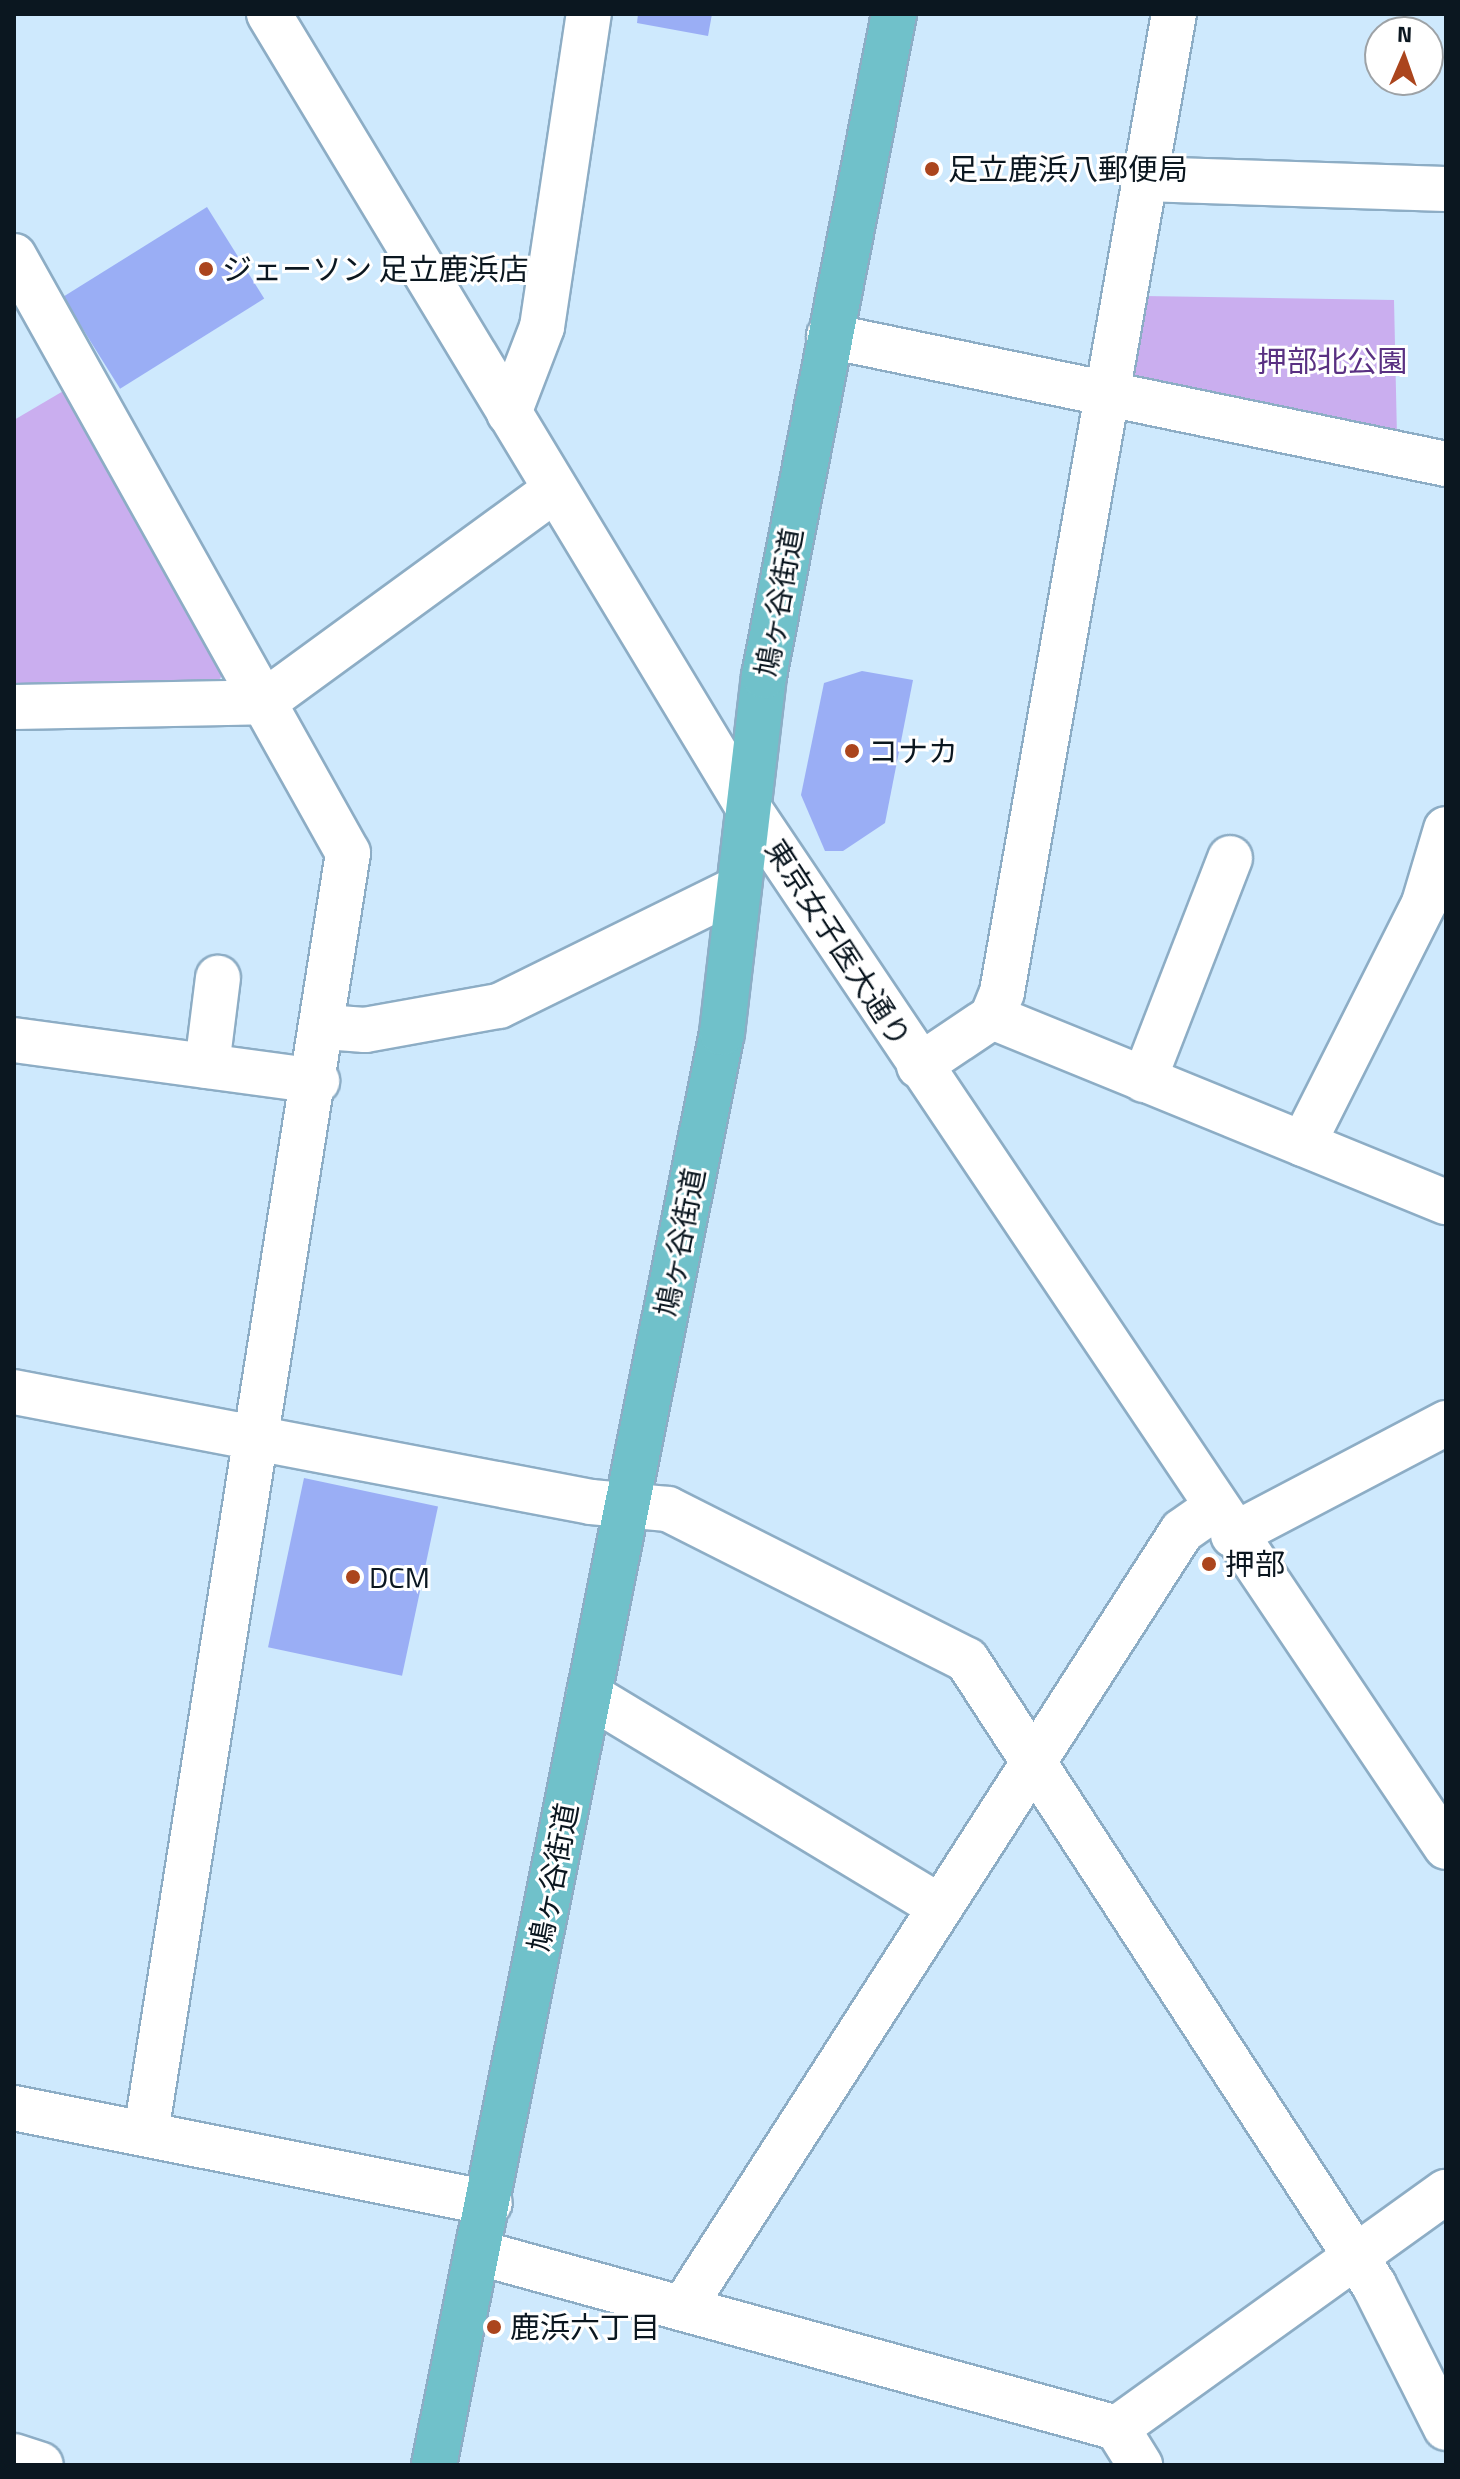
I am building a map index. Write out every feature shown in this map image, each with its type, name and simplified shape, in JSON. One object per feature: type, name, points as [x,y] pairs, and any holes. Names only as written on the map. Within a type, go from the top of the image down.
[{"type":"main road","name":"鳩ヶ谷街道","points":[[434,2465],[480,2253],[722,1033],[733,891],[746,804],[829,336],[894,14]]},
{"type":"street","name":"東京女子医大通り","points":[[269,14],[509,413],[552,492],[746,804],[1223,1522],[1446,1847]]},
{"type":"street","points":[[509,413],[542,327],[589,14]]},
{"type":"street","points":[[919,1066],[992,1017],[1174,14]]},
{"type":"street","points":[[1144,179],[1446,189]]},
{"type":"street","points":[[17,269],[348,853],[317,1081],[146,2133]]},
{"type":"street","points":[[829,336],[1446,464]]},
{"type":"street","points":[[14,707],[264,702],[552,492]]},
{"type":"street","points":[[1303,1144],[1435,910],[1446,829]]},
{"type":"street","points":[[1144,1080],[1230,858]]},
{"type":"street","points":[[325,1027],[365,1030],[499,1006],[733,891]]},
{"type":"street","points":[[207,1066],[218,978]]},
{"type":"street","points":[[992,1017],[1446,1202]]},
{"type":"street","points":[[14,1040],[317,1081]]},
{"type":"street","points":[[14,1392],[591,1502],[628,1502],[682,1515],[967,1660],[1354,2257],[1446,2428]]},
{"type":"street","points":[[683,2308],[1031,1760],[1182,1531],[1223,1522],[1446,1423]]},
{"type":"street","points":[[589,1695],[939,1906]]},
{"type":"street","points":[[14,2108],[490,2203]]},
{"type":"street","points":[[1117,2428],[1446,2192]]},
{"type":"street","points":[[480,2253],[1117,2428],[1140,2465]]},
{"type":"street","points":[[14,2456],[41,2465]]},
{"type":"green space","name":"押部北公園","points":[[1144,296],[1394,300],[1397,437],[1147,389],[1125,369]]},
{"type":"green space","points":[[65,390],[224,673],[214,687],[14,690],[14,420]]},
{"type":"building","points":[[638,14],[712,14],[708,36],[637,23]]},
{"type":"building","points":[[207,207],[264,299],[120,389],[63,297]]},
{"type":"building","points":[[862,671],[913,680],[885,823],[843,851],[825,851],[801,795],[824,683]]},
{"type":"building","name":"DCM","points":[[304,1478],[438,1506],[402,1676],[268,1647]]},
{"type":"place","name":"足立鹿浜八郵便局","points":[[932,169]]},
{"type":"place","name":"ジェーソン 足立鹿浜店","points":[[206,269]]},
{"type":"place","name":"コナカ","points":[[852,751]]},
{"type":"place","name":"押部","points":[[1209,1564]]},
{"type":"place","name":"DCM","points":[[353,1577]]},
{"type":"place","name":"鹿浜六丁目","points":[[494,2327]]}]
